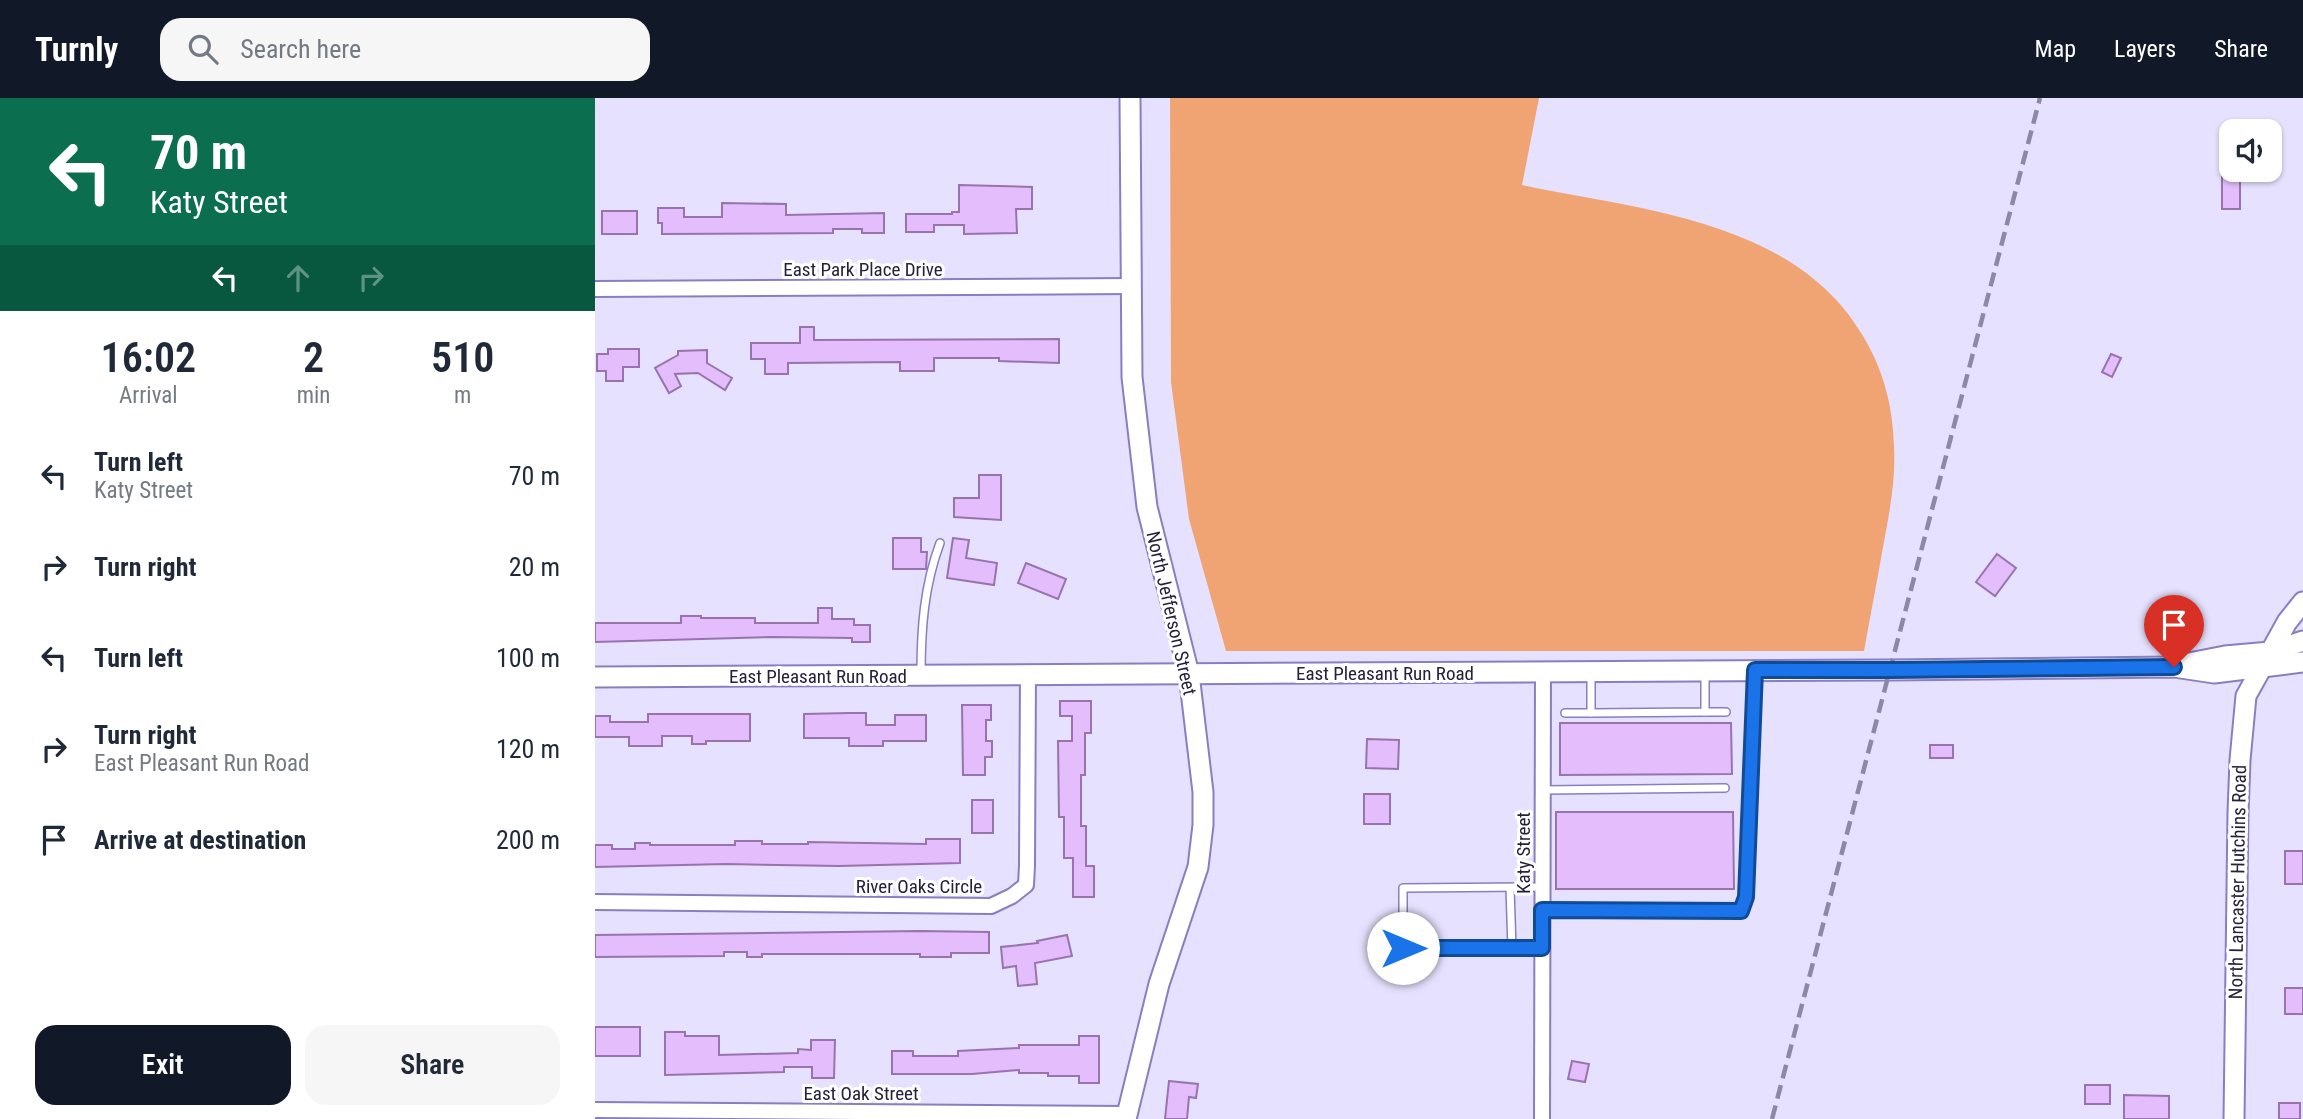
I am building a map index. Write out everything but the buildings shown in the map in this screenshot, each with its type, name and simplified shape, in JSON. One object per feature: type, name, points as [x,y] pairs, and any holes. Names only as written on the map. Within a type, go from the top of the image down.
[{"type":"main road","name":"North Jefferson Street","points":[[1126,1117],[1159,984],[1198,867],[1203,825],[1203,792],[1189,674],[1147,507],[1132,377],[1130,98]]},
{"type":"main road","name":"North Lancaster Hutchins Road","points":[[2234,1119],[2239,760],[2246,696],[2287,622],[2303,602]]},
{"type":"main road","name":"East Pleasant Run Road","points":[[595,677],[2174,667],[2214,673],[2266,659],[2303,641]]},
{"type":"main road","name":"East Pleasant Run Road","points":[[2266,659],[2303,662]]},
{"type":"street","name":"East Park Place Drive","points":[[595,289],[1132,286]]},
{"type":"street","name":"Katy Street","points":[[1542,1119],[1543,671]]},
{"type":"street","name":"River Oaks Circle","points":[[595,902],[991,906],[1012,896],[1026,885],[1028,674]]},
{"type":"street","name":"East Oak Street","points":[[595,1110],[867,1116],[1126,1117]]},
{"type":"lane","points":[[922,675],[921,636],[925,596],[940,543]]},
{"type":"lane","points":[[1705,670],[1705,712]]},
{"type":"lane","points":[[1542,910],[1741,911],[1746,897],[1755,670]]},
{"type":"lane","points":[[1591,671],[1591,713]]},
{"type":"lane","points":[[1565,713],[1726,712]]},
{"type":"lane","points":[[1543,790],[1725,788]]},
{"type":"lane","points":[[1542,887],[1403,888],[1403,948],[1542,948]]},
{"type":"lane","points":[[1510,888],[1512,948]]},
{"type":"shaded area","points":[[1170,98],[1539,98],[1522,185],[1665,213],[1712,226],[1757,244],[1798,267],[1834,297],[1863,336],[1882,376],[1892,418],[1893,485],[1864,651],[1226,651],[1189,519],[1171,382]]},
{"type":"railway","points":[[1772,1119],[2040,98]]},
{"type":"route","points":[[1403,948],[1542,948],[1542,910],[1741,911],[1746,897],[1755,670],[2174,667]]}]
